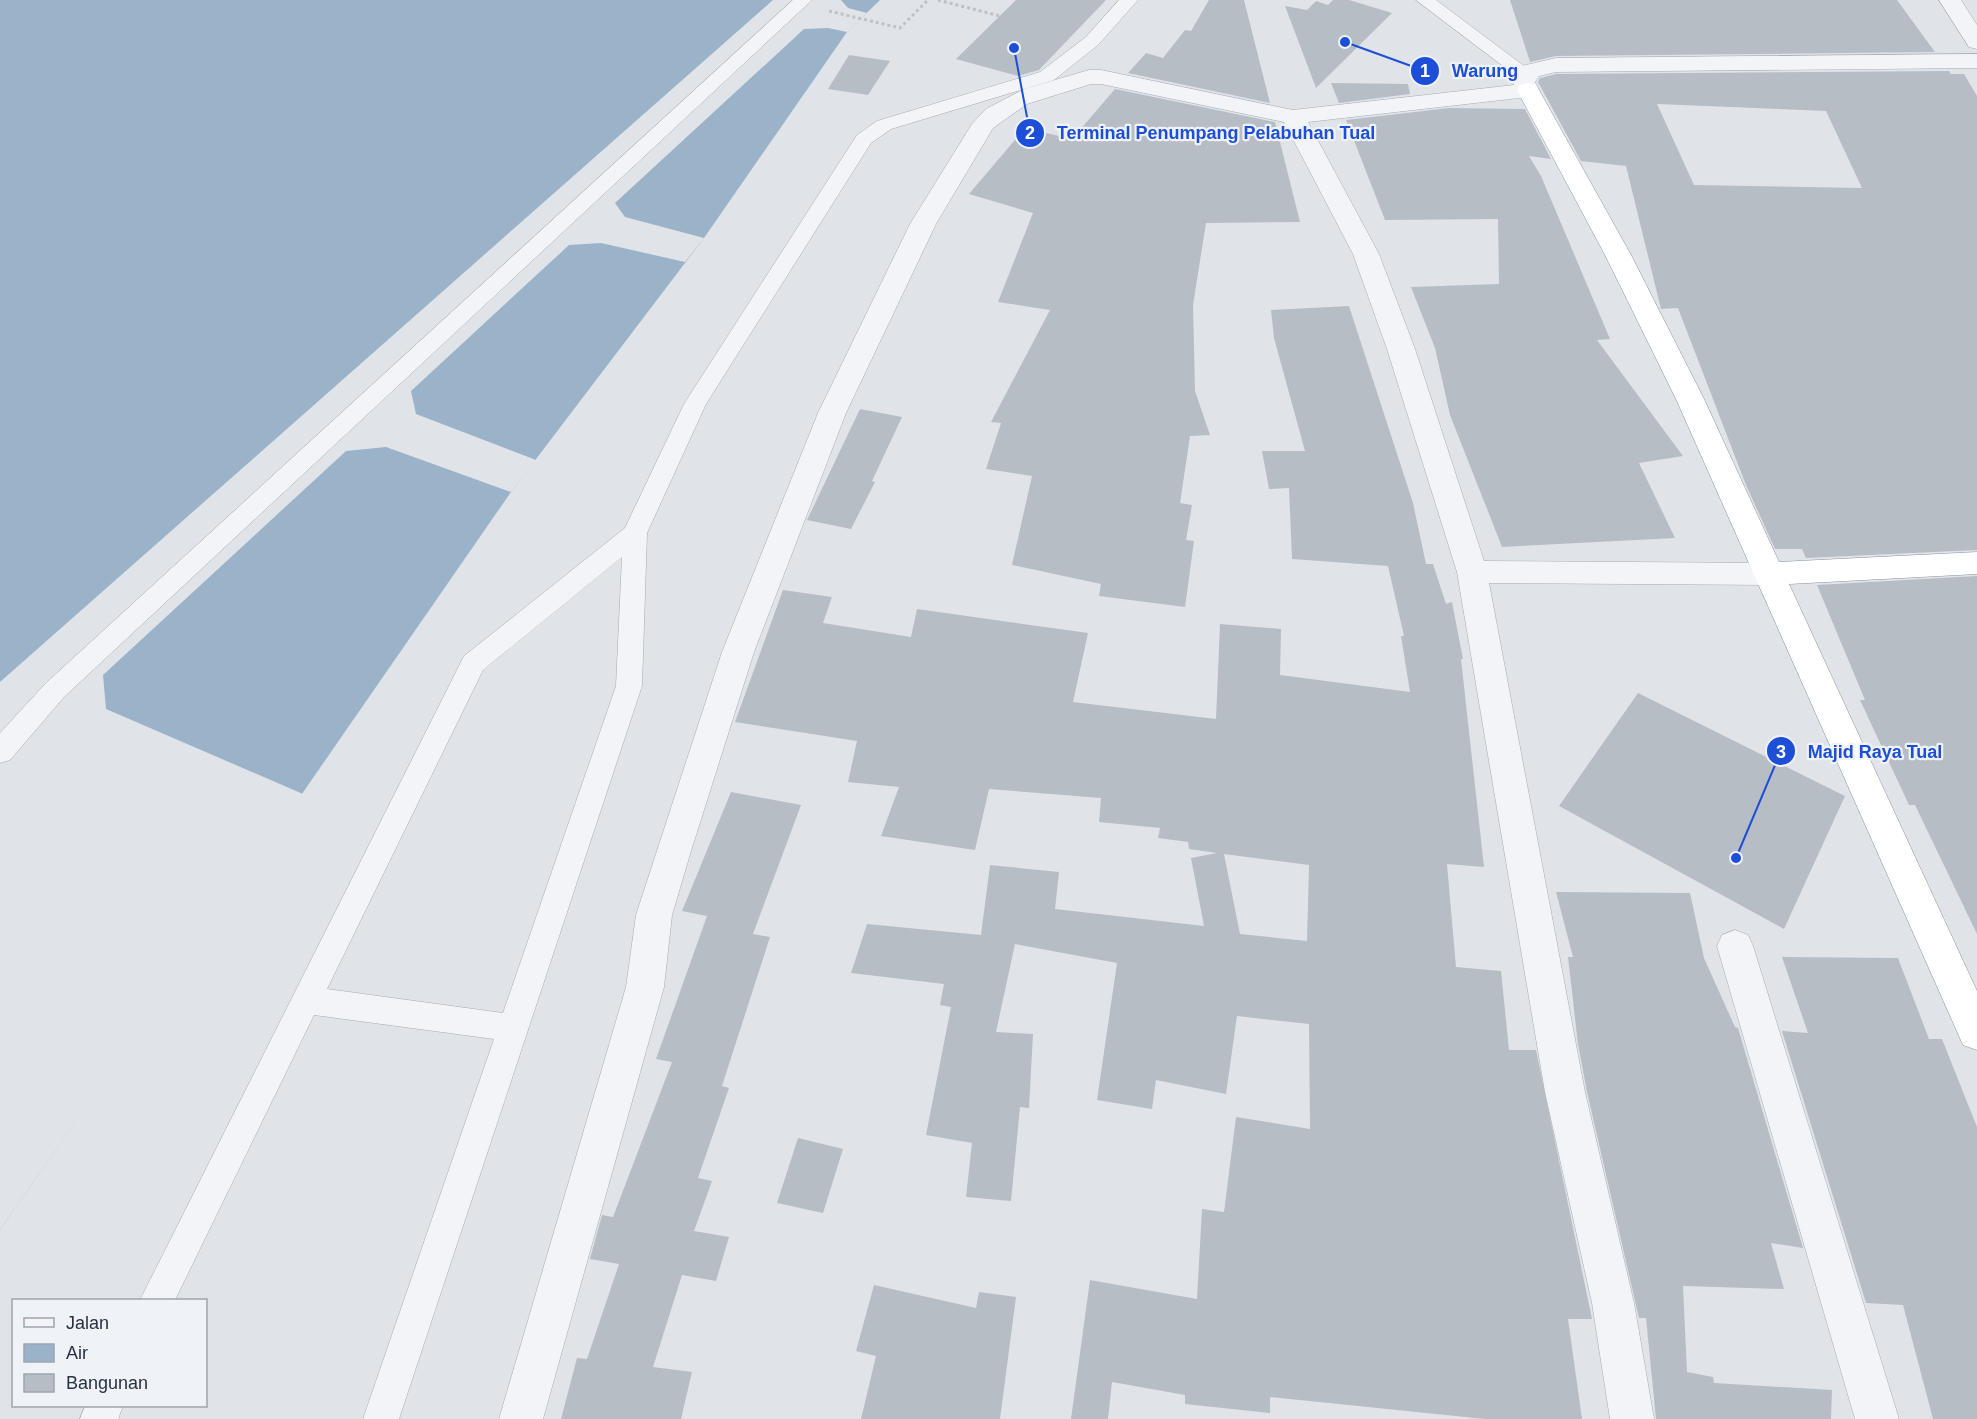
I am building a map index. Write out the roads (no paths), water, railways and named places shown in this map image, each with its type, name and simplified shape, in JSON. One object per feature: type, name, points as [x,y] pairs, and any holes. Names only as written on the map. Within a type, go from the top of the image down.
[{"type":"highway","points":[[1528,83],[1656,328],[1772,574],[1977,1033]]},
{"type":"highway","points":[[1772,574],[1977,563]]},
{"type":"street","points":[[1950,0],[1977,42]]},
{"type":"street","points":[[521,1419],[645,987],[654,915],[738,652],[832,413],[923,224],[984,124],[994,112],[1012,102],[1089,77],[1101,77],[1293,117],[1528,83],[1538,68],[1556,65],[1977,61]]},
{"type":"street","points":[[1293,117],[1366,254],[1401,349],[1472,572],[1565,1092],[1613,1303],[1632,1419]]},
{"type":"street","points":[[1472,572],[1772,574]]},
{"type":"street","points":[[1735,946],[1877,1419]]},
{"type":"lane","points":[[381,1419],[629,686],[635,533],[695,404],[864,139],[884,125],[1047,76],[1092,41],[1129,0]]},
{"type":"lane","points":[[1425,0],[1528,83]]},
{"type":"lane","points":[[0,752],[55,690],[801,2]]},
{"type":"lane","points":[[157,1299],[472,663],[635,533]]},
{"type":"lane","points":[[306,1000],[514,1028]]},
{"type":"water","points":[[0,0],[880,0],[847,32],[704,238],[511,492],[0,1230]]},
{"type":"place","name":"Warung","points":[[1345,42]]},
{"type":"place","name":"Terminal Penumpang Pelabuhan Tual","points":[[1014,48]]},
{"type":"place","name":"Majid Raya Tual","points":[[1736,858]]}]
